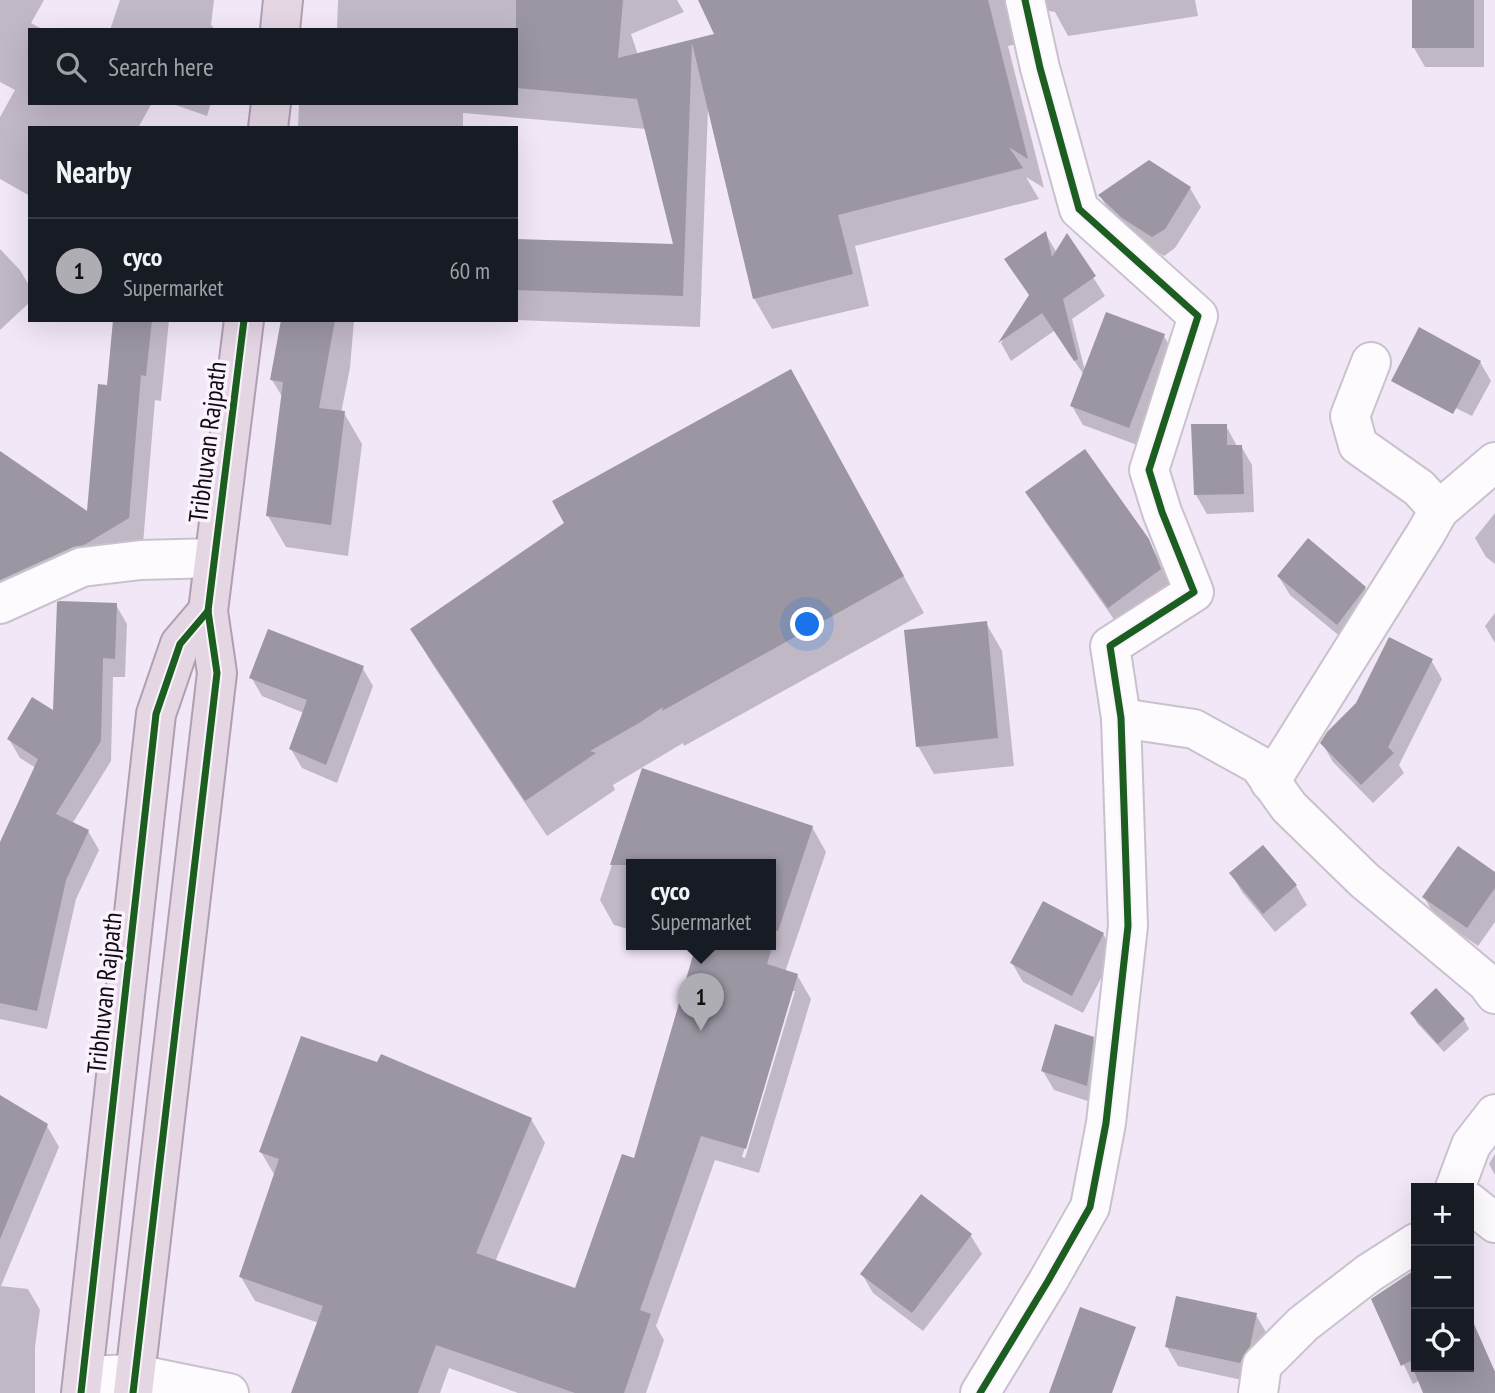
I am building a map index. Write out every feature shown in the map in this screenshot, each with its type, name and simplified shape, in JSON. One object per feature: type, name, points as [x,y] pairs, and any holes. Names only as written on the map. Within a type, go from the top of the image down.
[{"type":"highway","points":[[280,28],[284,0]]},
{"type":"highway","points":[[268,126],[271,105]]},
{"type":"highway","name":"Tribhuvan Rajpath","points":[[135,1384],[217,673],[208,611],[244,322]]},
{"type":"highway","name":"Tribhuvan Rajpath","points":[[82,1385],[156,714],[180,644],[208,611]]},
{"type":"street","points":[[979,1393],[1090,1207],[1106,1123],[1128,926],[1121,719],[1110,646],[1194,592],[1162,512],[1149,470],[1198,316],[1079,209],[1040,68],[1025,0]]},
{"type":"street","points":[[1371,362],[1350,416],[1358,445],[1419,488],[1438,510]]},
{"type":"street","points":[[1270,782],[1419,545],[1438,510],[1495,462]]},
{"type":"street","points":[[0,604],[82,567],[141,559],[214,558]]},
{"type":"street","points":[[1121,719],[1194,729],[1259,765],[1289,807],[1364,880],[1487,983],[1495,994]]},
{"type":"street","points":[[1457,1183],[1471,1145],[1495,1114]]},
{"type":"street","points":[[1474,1206],[1495,1223]]},
{"type":"street","points":[[1258,1393],[1262,1365],[1303,1324],[1369,1273],[1411,1246]]},
{"type":"street","points":[[82,1385],[135,1384],[229,1393]]},
{"type":"building","points":[[516,0],[623,0],[618,58],[714,34],[698,0],[988,0],[1028,159],[1009,147],[1023,168],[838,215],[853,274],[753,299],[692,43],[683,296],[518,290],[518,239],[673,244],[637,99],[518,88]]},
{"type":"building","points":[[1412,0],[1474,0],[1474,48],[1412,48]]},
{"type":"building","points":[[1149,160],[1191,187],[1165,229],[1152,237],[1122,218],[1098,195]]},
{"type":"building","points":[[1046,231],[1052,257],[1067,233],[1096,276],[1063,299],[1078,359],[1074,361],[1042,313],[998,343],[1029,295],[1004,259]]},
{"type":"building","points":[[1106,312],[1165,334],[1129,428],[1070,406]]},
{"type":"building","points":[[113,322],[152,322],[146,376],[141,375],[129,518],[84,545],[73,547],[0,580],[0,451],[87,511],[98,384],[107,385]]},
{"type":"building","points":[[281,322],[335,322],[319,408],[345,411],[331,525],[266,516],[283,382],[270,380]]},
{"type":"building","points":[[1419,327],[1481,361],[1453,414],[1391,381]]},
{"type":"building","points":[[791,369],[904,576],[662,711],[663,707],[590,751],[596,753],[525,801],[410,629],[564,523],[552,501]]},
{"type":"building","points":[[1191,424],[1227,424],[1227,445],[1242,445],[1244,494],[1194,495]]},
{"type":"building","points":[[1085,449],[1149,539],[1161,569],[1108,608],[1025,492]]},
{"type":"building","points":[[1308,538],[1366,587],[1337,625],[1277,576]]},
{"type":"building","points":[[57,602],[117,603],[115,659],[103,658],[101,741],[56,814],[89,830],[66,880],[37,1011],[0,1003],[0,842],[38,759],[7,739],[32,697],[53,710]]},
{"type":"building","points":[[987,621],[998,738],[916,747],[904,630]]},
{"type":"building","points":[[268,629],[364,666],[326,765],[289,749],[307,700],[249,678]]},
{"type":"building","points":[[1389,637],[1433,659],[1388,747],[1394,753],[1361,785],[1320,743],[1327,732],[1356,703]]},
{"type":"building","points":[[642,768],[813,826],[778,931],[776,859],[626,859],[626,865],[610,865]]},
{"type":"building","points":[[1263,845],[1297,885],[1263,914],[1229,873]]},
{"type":"building","points":[[1458,846],[1495,872],[1495,888],[1467,928],[1422,897]]},
{"type":"building","points":[[1043,901],[1104,933],[1072,996],[1010,963]]},
{"type":"building","points":[[695,950],[771,950],[767,964],[798,974],[746,1149],[701,1136],[640,1310],[651,1314],[624,1393],[575,1393],[436,1345],[418,1393],[291,1393],[323,1306],[239,1277],[279,1159],[259,1152],[301,1036],[377,1062],[381,1054],[532,1118],[476,1253],[575,1288],[622,1154],[634,1158]]},
{"type":"building","points":[[1436,988],[1465,1019],[1438,1044],[1410,1013]]},
{"type":"building","points":[[1055,1024],[1094,1037],[1087,1086],[1041,1071]]},
{"type":"building","points":[[0,1095],[48,1124],[0,1239]]},
{"type":"building","points":[[921,1194],[972,1234],[912,1313],[860,1274]]},
{"type":"building","points":[[1411,1272],[1411,1363],[1410,1361],[1401,1366],[1371,1299]]},
{"type":"building","points":[[1176,1296],[1257,1313],[1250,1346],[1240,1363],[1165,1347]]},
{"type":"building","points":[[1080,1307],[1136,1327],[1112,1393],[1049,1393]]},
{"type":"building","points":[[1474,1324],[1495,1372],[1495,1393],[1423,1393],[1414,1372],[1474,1372]]},
{"type":"cycle path","points":[[980,1393],[1090,1207],[1106,1123],[1128,926],[1121,718],[1110,646],[1194,592],[1162,512],[1149,470],[1198,316],[1079,209],[1040,68],[1025,0]]},
{"type":"cycle path","points":[[133,1393],[217,673],[208,611],[244,322]]},
{"type":"cycle path","points":[[81,1393],[156,714],[180,644],[208,611]]},
{"type":"place","name":"cyco","points":[[701,1031]]}]
